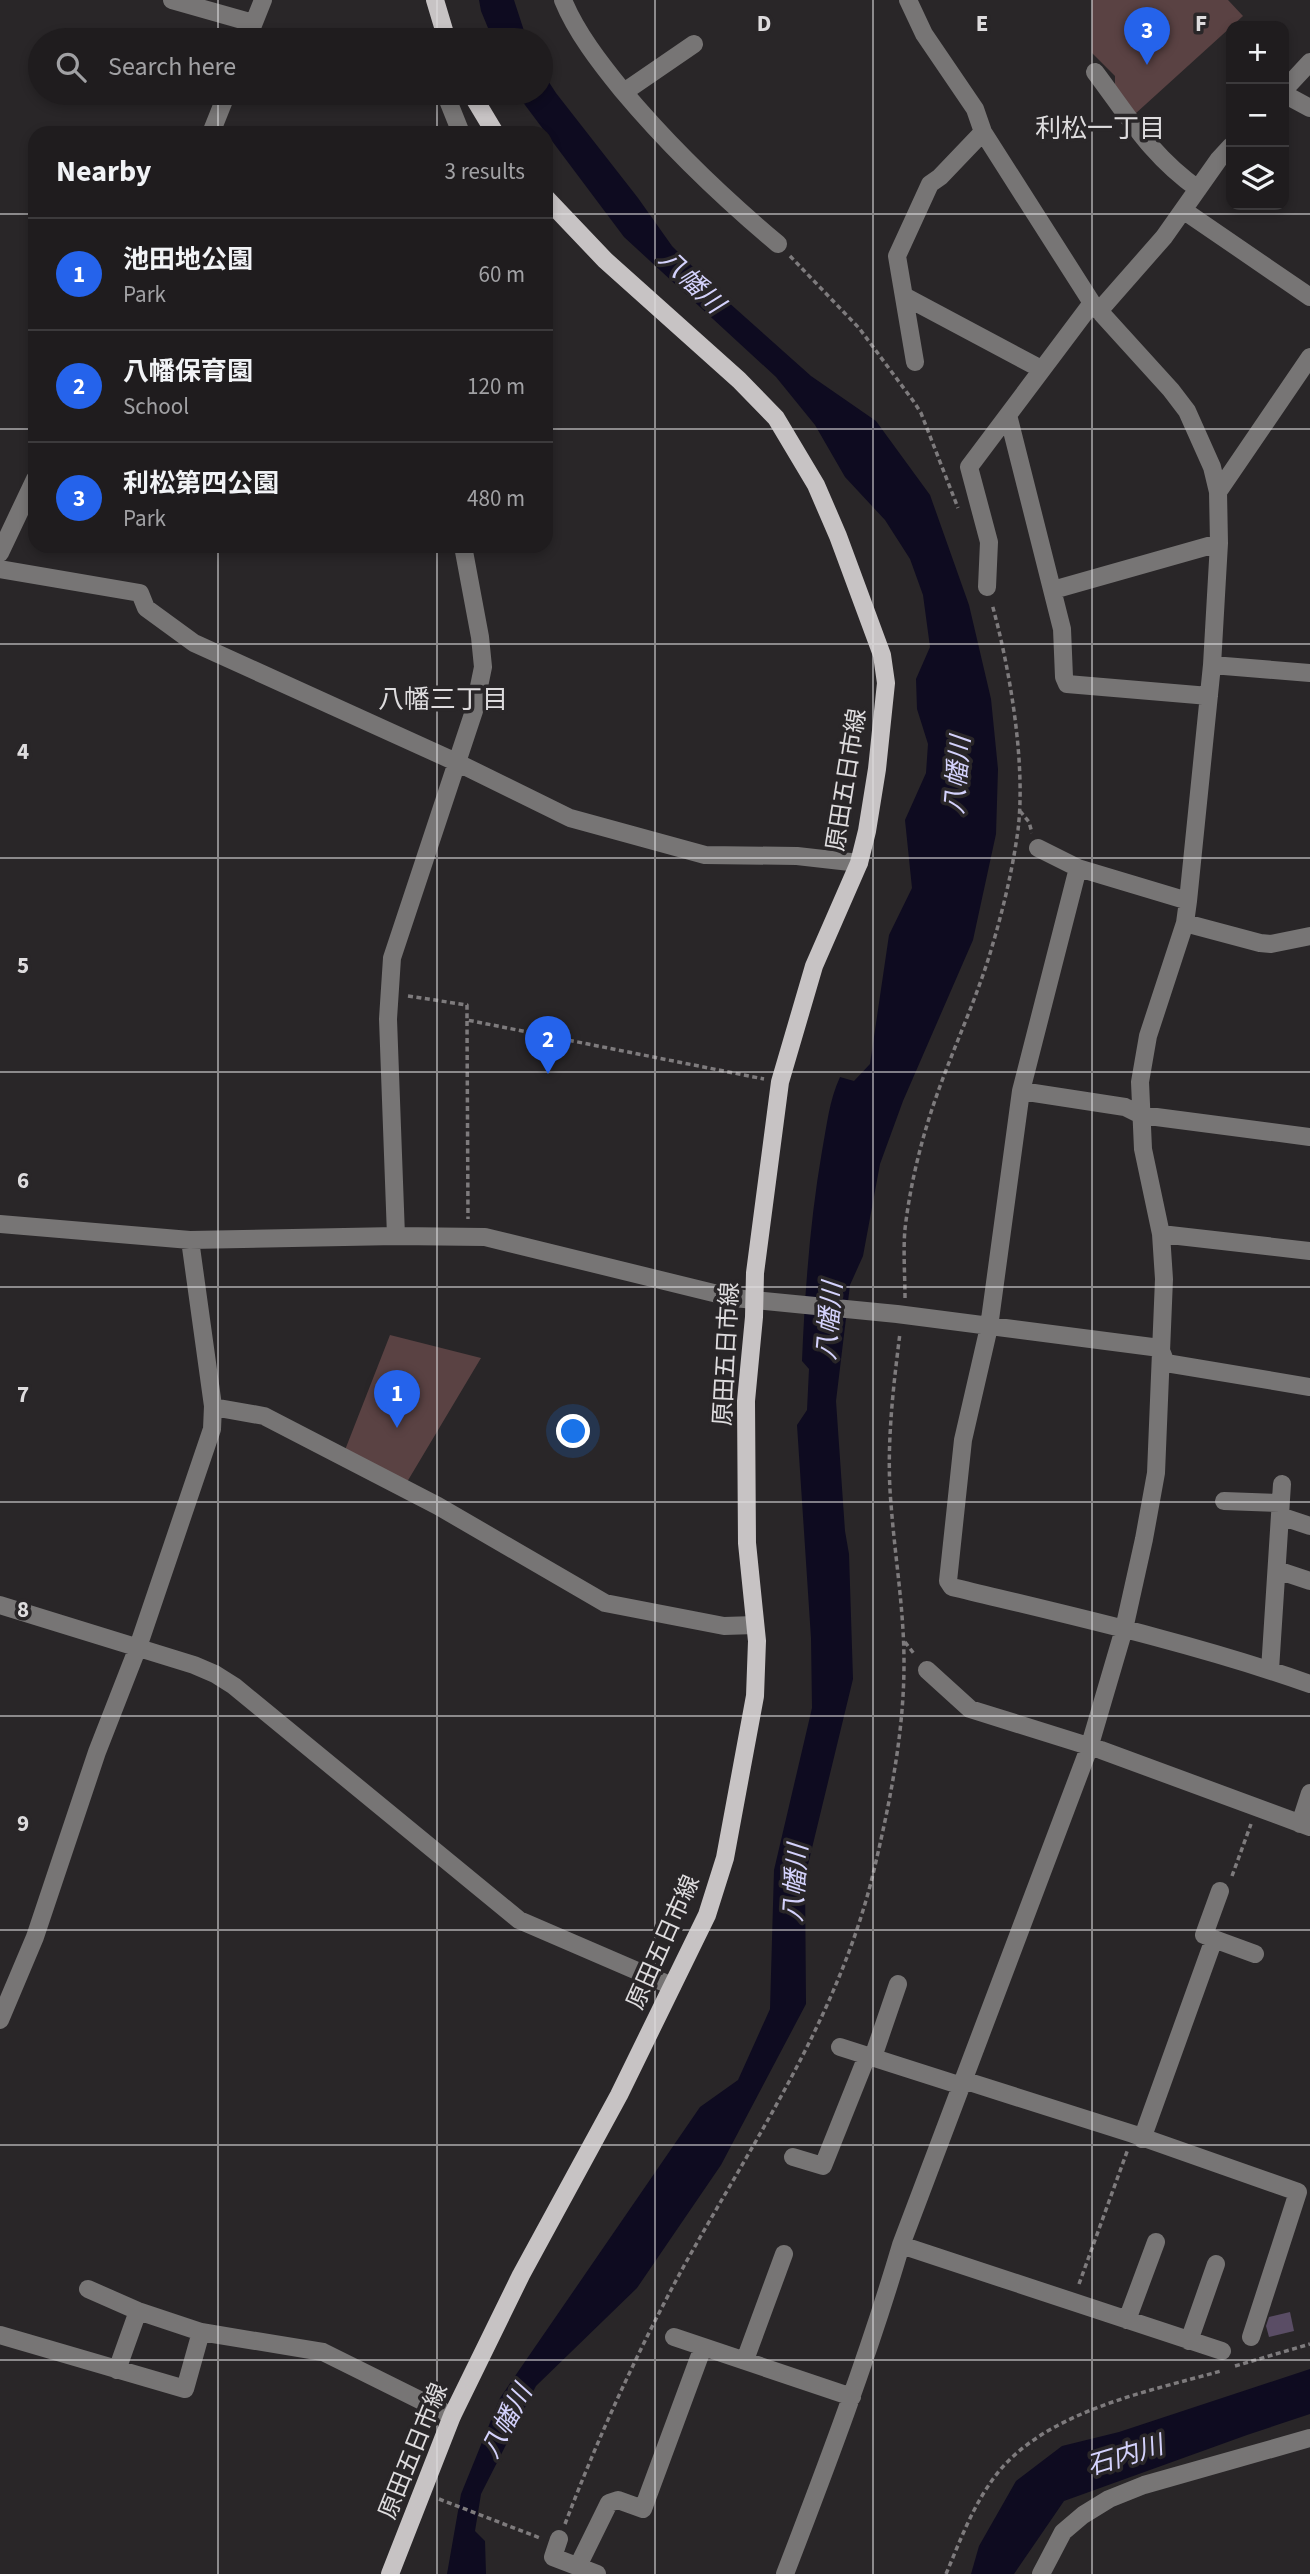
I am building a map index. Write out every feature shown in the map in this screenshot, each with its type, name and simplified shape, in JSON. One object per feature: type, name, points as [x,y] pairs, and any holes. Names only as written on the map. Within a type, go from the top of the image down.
[{"type":"main road","points":[[435,0],[443,28]]},
{"type":"main road","points":[[478,105],[491,126]]},
{"type":"main road","name":"原田五日市線","points":[[390,2574],[452,2416],[521,2275],[619,2095],[707,1915],[725,1858],[755,1696],[757,1660],[747,1543],[746,1427],[760,1300],[755,1273],[780,1082],[814,966],[859,863],[877,769],[886,683],[883,655],[816,485],[776,418],[739,380],[605,260],[553,205]]},
{"type":"street","points":[[172,0],[240,28]]},
{"type":"street","points":[[252,28],[263,0]]},
{"type":"street","points":[[563,0],[594,53],[648,121],[694,169],[778,244]]},
{"type":"street","points":[[785,2574],[852,2397],[901,2245],[1089,1748],[1124,1629],[1156,1473],[1164,1279],[1161,1234],[1143,1149],[1140,1082],[1149,1036],[1185,923],[1212,665],[1219,543],[1218,492],[1212,467],[1187,411],[1096,307],[983,132],[975,109],[924,34],[908,0]]},
{"type":"street","points":[[624,92],[694,44]]},
{"type":"street","points":[[1289,86],[1310,62]]},
{"type":"street","points":[[1095,72],[1152,150],[1174,172],[1198,189]]},
{"type":"street","points":[[1289,95],[1310,108]]},
{"type":"street","points":[[214,126],[222,105]]},
{"type":"street","points":[[449,105],[458,126]]},
{"type":"street","points":[[915,362],[897,256],[930,184],[983,132]]},
{"type":"street","points":[[987,587],[989,542],[970,467],[1041,369],[1096,307],[1143,262],[1230,147]]},
{"type":"street","points":[[1183,210],[1310,297]]},
{"type":"street","points":[[904,296],[1041,369]]},
{"type":"street","points":[[1218,492],[1310,357]]},
{"type":"street","points":[[1008,415],[1062,629],[1064,677],[1067,684],[1209,696]]},
{"type":"street","points":[[0,553],[7,519],[28,489]]},
{"type":"street","points":[[1053,590],[1219,543]]},
{"type":"street","points":[[397,1236],[388,1018],[392,958],[474,711],[483,667],[464,553]]},
{"type":"street","points":[[0,569],[139,593],[146,608],[194,643],[456,762],[570,818],[693,853],[797,856],[859,863]]},
{"type":"street","points":[[1212,665],[1310,673]]},
{"type":"street","points":[[1038,849],[1078,868],[1188,901]]},
{"type":"street","points":[[1078,868],[1021,1091],[989,1327],[963,1440],[948,1581],[952,1587],[1124,1629],[1310,1684]]},
{"type":"street","points":[[1185,923],[1260,943],[1271,944],[1310,936]]},
{"type":"street","points":[[1021,1091],[1125,1107],[1141,1115],[1310,1137]]},
{"type":"street","points":[[0,1224],[190,1240],[485,1237],[734,1298],[900,1315],[1160,1348]]},
{"type":"street","points":[[1161,1234],[1310,1251]]},
{"type":"street","points":[[0,2020],[35,1937],[97,1752],[138,1647],[212,1429],[213,1407],[190,1240]]},
{"type":"street","points":[[1160,1348],[1166,1363],[1310,1387]]},
{"type":"street","points":[[213,1407],[254,1412],[264,1416],[438,1506],[605,1603],[724,1626],[755,1625]]},
{"type":"street","points":[[1270,1670],[1282,1484]]},
{"type":"street","points":[[1224,1501],[1280,1510],[1310,1526]]},
{"type":"street","points":[[1277,1570],[1310,1581]]},
{"type":"street","points":[[0,1605],[138,1647],[215,1674],[234,1686],[519,1920],[672,1986]]},
{"type":"street","points":[[927,1670],[970,1709],[1089,1748],[1305,1826],[1310,1793]]},
{"type":"street","points":[[1226,1884],[1204,1935],[1255,1954]]},
{"type":"street","points":[[1138,2136],[1214,1939]]},
{"type":"street","points":[[793,2157],[823,2166],[898,1984]]},
{"type":"street","points":[[840,2047],[1138,2136],[1298,2192],[1251,2337]]},
{"type":"street","points":[[1127,2320],[1156,2242]]},
{"type":"street","points":[[901,2245],[1222,2351]]},
{"type":"street","points":[[746,2360],[784,2254]]},
{"type":"street","points":[[1189,2340],[1216,2264]]},
{"type":"street","points":[[88,2289],[138,2311],[201,2332],[323,2352],[452,2416]]},
{"type":"street","points":[[117,2370],[138,2311]]},
{"type":"street","points":[[0,2335],[185,2389],[201,2332]]},
{"type":"street","points":[[674,2337],[852,2397]]},
{"type":"street","points":[[578,2566],[609,2503],[618,2500],[643,2509],[704,2347]]},
{"type":"street","points":[[1041,2574],[1063,2532],[1083,2515],[1109,2499],[1144,2485],[1310,2438]]},
{"type":"street","points":[[555,2540],[553,2557],[597,2574]]},
{"type":"path","points":[[778,244],[859,328],[914,402],[921,413],[963,518]]},
{"type":"path","points":[[436,2498],[555,2540],[627,2377],[823,2015],[854,1941],[874,1872],[898,1757],[904,1664],[901,1590],[889,1461],[905,1231],[926,1126],[988,959],[1007,889],[1018,831],[1018,768],[1013,704],[987,587]]},
{"type":"path","points":[[389,993],[467,1005],[468,1236]]},
{"type":"path","points":[[467,1020],[780,1082]]},
{"type":"path","points":[[1226,1884],[1257,1809]]},
{"type":"path","points":[[1073,2302],[1138,2136]]},
{"type":"path","points":[[946,2574],[976,2504],[995,2476],[1017,2453],[1066,2420],[1113,2403],[1310,2344]]},
{"type":"shaded area","points":[[1092,0],[1228,0],[1243,16],[1237,21],[1226,21],[1226,31],[1135,114],[1115,86],[1115,76],[1092,53]]},
{"type":"shaded area","points":[[390,1335],[481,1358],[407,1482],[345,1450]]},
{"type":"water","points":[[479,0],[514,0],[523,28],[488,28]]},
{"type":"water","name":"八幡川","points":[[553,88],[672,246],[727,301],[811,376],[876,421],[930,495],[969,605],[991,699],[998,769],[996,834],[973,940],[903,1101],[880,1164],[863,1256],[850,1285],[836,1401],[849,1554],[853,1679],[805,1877],[806,2004],[721,2165],[637,2288],[536,2386],[481,2494],[475,2531],[485,2541],[486,2574],[447,2574],[461,2494],[500,2398],[700,2107],[738,2080],[770,2009],[774,1870],[812,1708],[811,1638],[797,1425],[807,1410],[809,1369],[802,1361],[814,1203],[827,1122],[836,1086],[840,1077],[854,1081],[870,1064],[889,935],[912,888],[905,820],[926,773],[928,744],[917,709],[916,679],[930,647],[923,595],[910,559],[885,520],[845,477],[815,425],[776,377],[624,237],[553,142],[553,126],[541,126],[525,105],[553,105]]},
{"type":"water","name":"石内川","points":[[1310,2369],[1310,2414],[1064,2501],[1014,2574],[971,2574],[979,2546],[1016,2481],[1062,2446],[1119,2432]]},
{"type":"building","points":[[1290,2312],[1294,2331],[1269,2337],[1266,2326],[1269,2317]]},
{"type":"place","name":"利松第四公園","points":[[1147,65]]},
{"type":"place","name":"八幡保育園","points":[[548,1074]]},
{"type":"place","name":"池田地公園","points":[[397,1428]]},
{"type":"district","name":"利松一丁目","points":[[1100,128]]},
{"type":"district","name":"八幡三丁目","points":[[443,699]]}]
